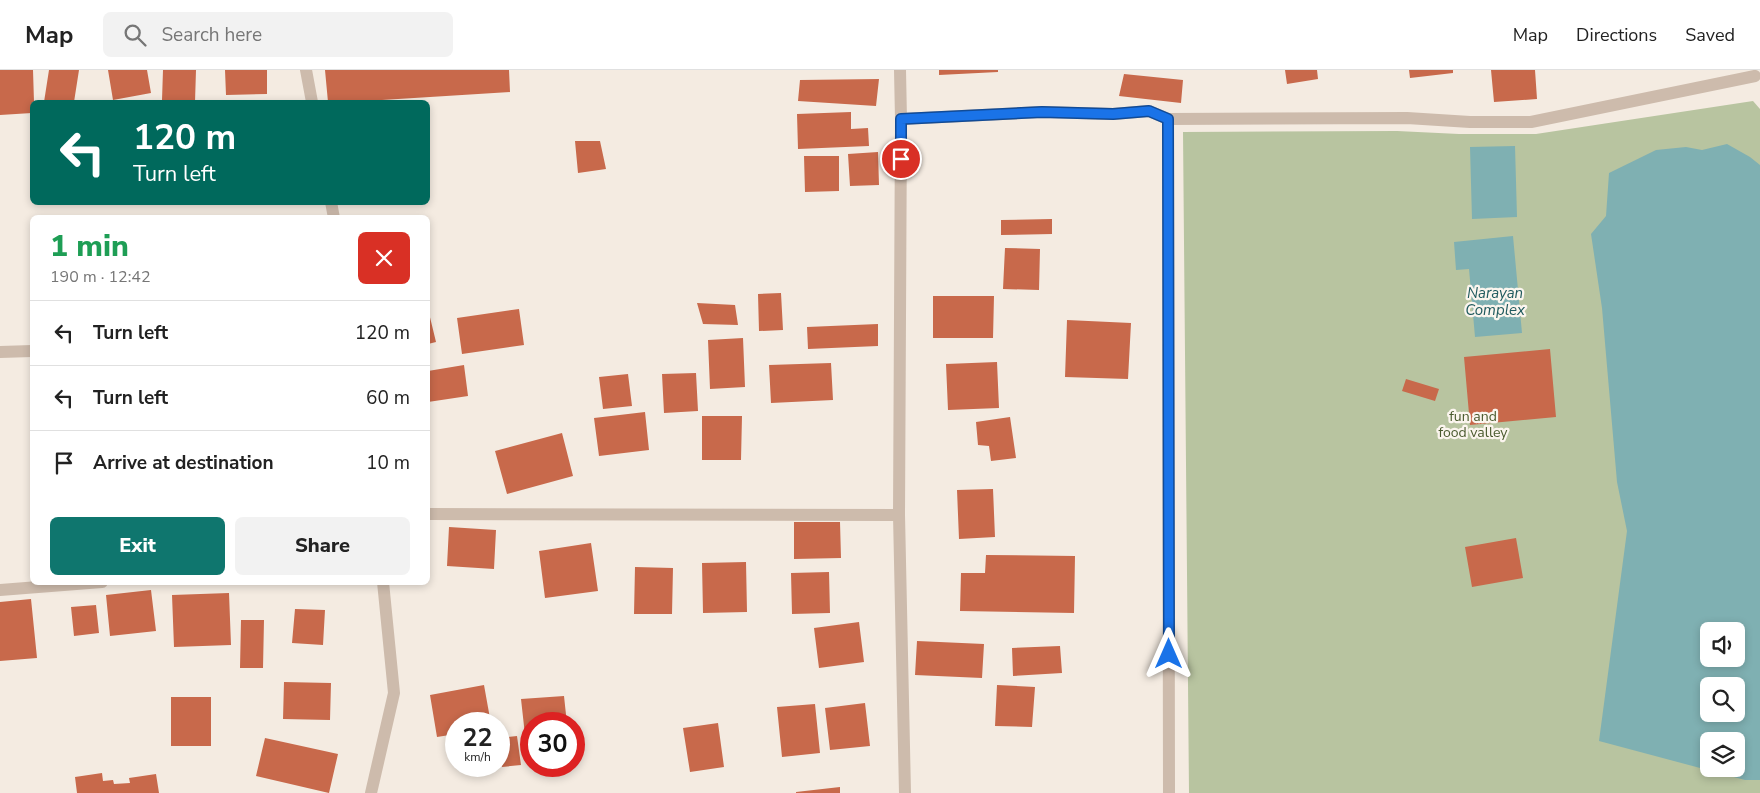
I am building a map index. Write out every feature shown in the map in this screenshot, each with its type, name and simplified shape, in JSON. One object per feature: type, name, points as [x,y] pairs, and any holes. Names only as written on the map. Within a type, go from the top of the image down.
[{"type":"street","points":[[306,70],[312,100]]},
{"type":"street","points":[[900,70],[899,515],[905,793]]},
{"type":"street","points":[[901,119],[1042,112],[1113,114],[1149,111],[1168,119],[1407,118],[1470,122],[1531,122],[1755,76]]},
{"type":"street","points":[[1168,119],[1169,793]]},
{"type":"street","points":[[0,352],[30,351]]},
{"type":"street","points":[[430,514],[899,515]]},
{"type":"street","points":[[0,590],[64,585]]},
{"type":"street","points":[[371,793],[394,693],[383,585]]},
{"type":"green space","name":"fun and food valley","points":[[1753,101],[1760,109],[1760,793],[1189,793],[1183,132],[1397,131],[1459,134],[1536,134]]},
{"type":"water","points":[[1727,144],[1760,165],[1760,780],[1745,780],[1734,777],[1745,777],[1745,732],[1700,732],[1700,768],[1599,741],[1627,531],[1617,482],[1602,308],[1591,234],[1606,216],[1609,173],[1656,150],[1686,147],[1702,150]]},
{"type":"water","points":[[1515,146],[1517,217],[1472,219],[1470,147]]},
{"type":"water","name":"Narayan Complex","points":[[1513,236],[1522,333],[1475,337],[1469,269],[1456,270],[1454,242]]},
{"type":"building","points":[[0,70],[33,70],[34,100],[30,100],[30,113],[0,115]]},
{"type":"building","points":[[49,70],[79,70],[74,100],[44,100]]},
{"type":"building","points":[[108,70],[147,70],[151,93],[113,100]]},
{"type":"building","points":[[163,70],[196,70],[195,100],[162,100]]},
{"type":"building","points":[[225,70],[267,70],[267,94],[226,95]]},
{"type":"building","points":[[325,70],[509,70],[510,92],[382,100],[328,100]]},
{"type":"building","points":[[939,70],[998,70],[998,72],[939,75]]},
{"type":"building","points":[[1285,70],[1317,70],[1318,79],[1287,84]]},
{"type":"building","points":[[1409,70],[1453,70],[1453,73],[1410,78]]},
{"type":"building","points":[[1491,70],[1535,70],[1537,99],[1494,102]]},
{"type":"building","points":[[1124,74],[1183,80],[1181,103],[1119,96]]},
{"type":"building","points":[[879,79],[876,106],[798,101],[800,80]]},
{"type":"building","points":[[851,112],[851,129],[868,128],[869,146],[798,149],[797,114]]},
{"type":"building","points":[[575,141],[600,141],[606,169],[578,173]]},
{"type":"building","points":[[878,152],[879,185],[850,186],[848,154]]},
{"type":"building","points":[[804,156],[839,156],[839,191],[805,192]]},
{"type":"building","points":[[1052,219],[1052,234],[1001,235],[1001,220]]},
{"type":"building","points":[[1005,248],[1040,249],[1039,290],[1003,289]]},
{"type":"building","points":[[781,293],[783,330],[759,331],[758,294]]},
{"type":"building","points":[[933,296],[994,296],[993,338],[933,338]]},
{"type":"building","points":[[697,303],[735,305],[738,325],[703,324]]},
{"type":"building","points":[[519,309],[524,345],[462,354],[457,318]]},
{"type":"building","points":[[430,317],[436,342],[430,344]]},
{"type":"building","points":[[1067,320],[1131,323],[1128,379],[1065,377]]},
{"type":"building","points":[[878,324],[878,346],[808,349],[807,327]]},
{"type":"building","points":[[743,338],[745,387],[710,389],[708,340]]},
{"type":"building","points":[[1550,349],[1556,417],[1470,425],[1464,357]]},
{"type":"building","points":[[997,362],[999,408],[948,410],[946,364]]},
{"type":"building","points":[[831,363],[833,400],[771,403],[769,365]]},
{"type":"building","points":[[464,365],[468,396],[430,402],[430,371]]},
{"type":"building","points":[[696,373],[698,411],[664,413],[662,374]]},
{"type":"building","points":[[628,374],[632,406],[603,409],[599,377]]},
{"type":"building","points":[[1406,379],[1439,389],[1435,401],[1402,391]]},
{"type":"building","points":[[645,412],[649,450],[599,456],[594,418]]},
{"type":"building","points":[[702,416],[742,416],[741,460],[702,460]]},
{"type":"building","points":[[1010,417],[1016,458],[991,461],[989,446],[978,445],[976,422]]},
{"type":"building","points":[[562,433],[573,476],[507,494],[495,451]]},
{"type":"building","points":[[993,489],[995,537],[959,539],[957,490]]},
{"type":"building","points":[[794,522],[840,522],[841,558],[794,559]]},
{"type":"building","points":[[449,527],[496,530],[494,569],[447,566]]},
{"type":"building","points":[[1516,538],[1523,578],[1472,587],[1465,547]]},
{"type":"building","points":[[591,543],[598,591],[545,598],[539,551]]},
{"type":"building","points":[[986,555],[1075,556],[1074,613],[960,611],[961,573],[985,573]]},
{"type":"building","points":[[746,562],[747,612],[703,613],[702,563]]},
{"type":"building","points":[[635,567],[673,568],[672,614],[634,614]]},
{"type":"building","points":[[829,572],[830,613],[792,614],[791,573]]},
{"type":"building","points":[[151,590],[156,631],[110,636],[106,595]]},
{"type":"building","points":[[229,593],[231,645],[174,647],[172,595]]},
{"type":"building","points":[[31,599],[37,658],[0,661],[0,602]]},
{"type":"building","points":[[96,605],[99,633],[74,636],[71,607]]},
{"type":"building","points":[[295,609],[325,610],[323,645],[292,643]]},
{"type":"building","points":[[241,620],[264,620],[263,668],[240,668]]},
{"type":"building","points":[[859,622],[864,662],[819,668],[814,628]]},
{"type":"building","points":[[917,641],[984,644],[982,678],[915,675]]},
{"type":"building","points":[[1060,646],[1062,673],[1013,676],[1012,648]]},
{"type":"building","points":[[284,682],[331,683],[330,720],[283,719]]},
{"type":"building","points":[[484,685],[489,712],[445,712],[445,736],[437,737],[430,695]]},
{"type":"building","points":[[997,685],[1035,687],[1032,727],[995,726]]},
{"type":"building","points":[[564,696],[566,712],[522,712],[521,699]]},
{"type":"building","points":[[171,697],[211,697],[211,746],[171,746]]},
{"type":"building","points":[[865,703],[870,746],[830,750],[825,708]]},
{"type":"building","points":[[815,704],[820,753],[782,757],[777,707]]},
{"type":"building","points":[[718,723],[724,767],[690,772],[683,728]]},
{"type":"building","points":[[517,736],[520,765],[510,766],[510,737]]},
{"type":"building","points":[[265,738],[338,754],[329,793],[256,776]]},
{"type":"building","points":[[102,773],[103,781],[113,780],[114,784],[130,783],[129,778],[156,774],[159,793],[77,793],[75,777]]},
{"type":"building","points":[[840,787],[840,793],[796,793],[796,792]]},
{"type":"route","points":[[901,159],[901,119],[1042,112],[1113,114],[1149,111],[1168,119],[1169,654]]}]
